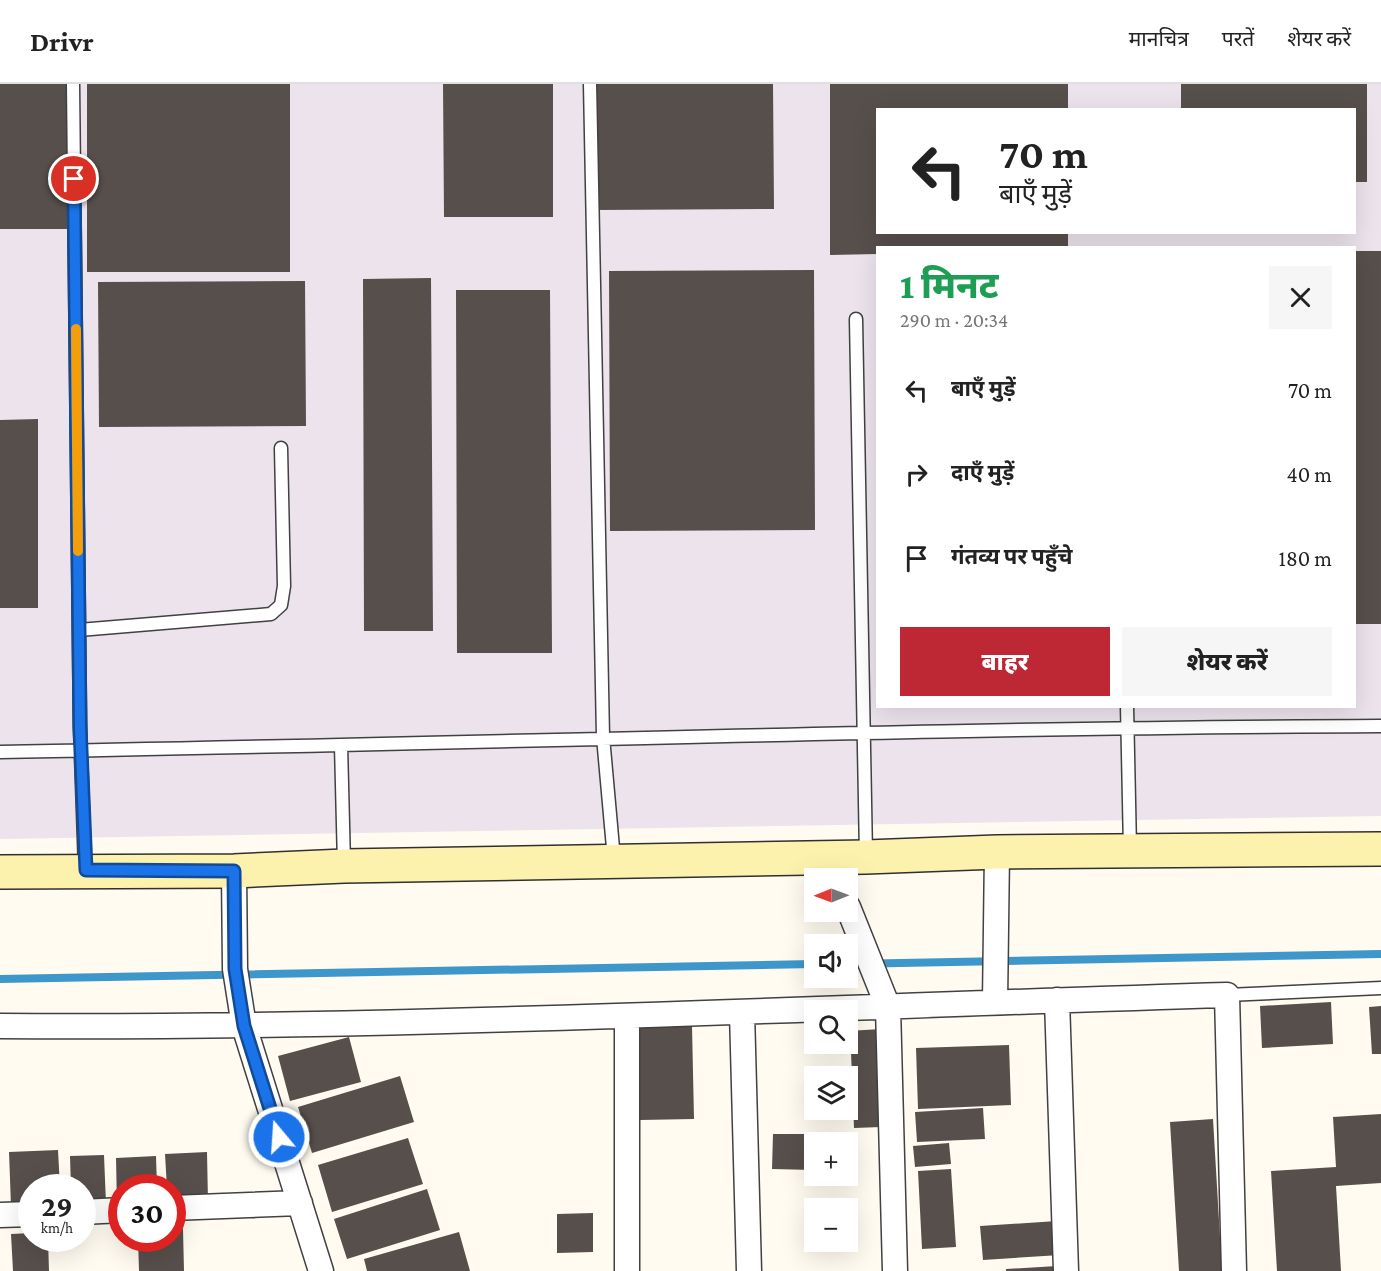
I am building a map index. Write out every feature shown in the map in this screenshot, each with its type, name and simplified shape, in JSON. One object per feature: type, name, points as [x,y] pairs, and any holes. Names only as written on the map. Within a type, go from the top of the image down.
[{"type":"street","points":[[835,868],[866,857],[997,852],[1130,853],[1381,849]]},
{"type":"street","points":[[995,1002],[997,852]]},
{"type":"street","points":[[0,872],[234,871],[344,866],[614,861],[805,868]]},
{"type":"street","points":[[234,871],[237,981],[244,1026],[321,1271]]},
{"type":"street","points":[[854,922],[888,1007],[895,1271]]},
{"type":"street","points":[[0,1026],[244,1026],[627,1017],[1227,995],[1234,1271]]},
{"type":"street","points":[[1057,1000],[1066,1271]]},
{"type":"street","points":[[742,1012],[749,1271]]},
{"type":"street","points":[[627,1017],[627,1271]]},
{"type":"street","points":[[186,1207],[300,1203]]},
{"type":"street","points":[[0,1215],[18,1214]]},
{"type":"lane","points":[[73,84],[81,751],[86,870]]},
{"type":"lane","points":[[590,84],[603,737],[614,861]]},
{"type":"lane","points":[[856,319],[866,857]]},
{"type":"lane","points":[[79,630],[271,614],[280,605],[285,586],[281,448]]},
{"type":"lane","points":[[1127,708],[1130,853]]},
{"type":"lane","points":[[0,752],[1127,727],[1381,726]]},
{"type":"lane","points":[[341,745],[344,866]]},
{"type":"lane","points":[[1227,995],[1381,988]]},
{"type":"shaded area","points":[[0,84],[1381,84],[1381,816],[0,839]]},
{"type":"building","points":[[0,84],[69,84],[69,229],[0,229]]},
{"type":"building","points":[[87,84],[290,84],[290,272],[87,272]]},
{"type":"building","points":[[443,84],[553,84],[553,217],[444,217]]},
{"type":"building","points":[[596,84],[773,84],[774,209],[596,210]]},
{"type":"building","points":[[830,84],[1068,84],[1068,108],[876,108],[876,234],[1068,234],[1068,246],[876,246],[876,254],[830,255]]},
{"type":"building","points":[[1181,84],[1367,84],[1367,182],[1356,182],[1356,108],[1181,108]]},
{"type":"building","points":[[1356,251],[1381,251],[1381,624],[1356,624]]},
{"type":"building","points":[[814,270],[815,530],[610,531],[609,271]]},
{"type":"building","points":[[431,278],[433,631],[364,631],[363,279]]},
{"type":"building","points":[[305,281],[306,426],[99,427],[98,282]]},
{"type":"building","points":[[456,290],[550,290],[552,653],[457,653]]},
{"type":"building","points":[[38,419],[38,608],[0,608],[0,420]]},
{"type":"building","points":[[1331,1002],[1333,1044],[1262,1048],[1260,1006]]},
{"type":"building","points":[[1381,1006],[1381,1054],[1372,1054],[1369,1007]]},
{"type":"building","points":[[692,1026],[694,1119],[640,1120],[639,1027]]},
{"type":"building","points":[[881,1029],[881,1127],[854,1128],[854,1120],[858,1120],[858,1066],[852,1066],[851,1054],[858,1054],[858,1030]]},
{"type":"building","points":[[349,1037],[361,1082],[290,1101],[278,1056]]},
{"type":"building","points":[[1009,1045],[1011,1105],[918,1109],[916,1048]]},
{"type":"building","points":[[400,1076],[414,1122],[312,1153],[298,1107]]},
{"type":"building","points":[[983,1108],[985,1139],[917,1142],[915,1112]]},
{"type":"building","points":[[1381,1114],[1381,1183],[1336,1186],[1341,1271],[1277,1271],[1271,1171],[1336,1167],[1333,1117]]},
{"type":"building","points":[[1213,1119],[1222,1271],[1179,1271],[1170,1122]]},
{"type":"building","points":[[773,1134],[804,1134],[804,1170],[772,1169]]},
{"type":"building","points":[[408,1138],[423,1184],[332,1212],[318,1165]]},
{"type":"building","points":[[949,1143],[951,1164],[915,1167],[913,1146]]},
{"type":"building","points":[[58,1150],[59,1174],[18,1174],[18,1206],[11,1206],[9,1152]]},
{"type":"building","points":[[207,1152],[208,1202],[186,1203],[186,1174],[166,1174],[165,1154]]},
{"type":"building","points":[[104,1155],[106,1204],[96,1204],[96,1174],[71,1174],[70,1156]]},
{"type":"building","points":[[156,1156],[157,1174],[116,1174],[116,1158]]},
{"type":"building","points":[[951,1169],[956,1247],[922,1249],[918,1171]]},
{"type":"building","points":[[427,1189],[440,1230],[347,1259],[334,1219]]},
{"type":"building","points":[[593,1213],[593,1252],[557,1253],[557,1214]]},
{"type":"building","points":[[1057,1221],[1060,1255],[983,1260],[980,1226]]},
{"type":"building","points":[[459,1232],[470,1271],[367,1271],[364,1259]]},
{"type":"building","points":[[11,1234],[18,1234],[18,1252],[48,1252],[49,1271],[13,1271]]},
{"type":"building","points":[[138,1252],[184,1252],[184,1271],[139,1271]]},
{"type":"building","points":[[1057,1266],[1058,1271],[1006,1271],[1006,1269]]},
{"type":"waterway","points":[[858,964],[1381,954]]},
{"type":"waterway","points":[[0,979],[804,964]]},
{"type":"slow traffic","points":[[76,329],[78,551]]},
{"type":"route","points":[[74,179],[80,727],[86,870],[234,871],[235,969],[244,1026],[279,1137]]}]
